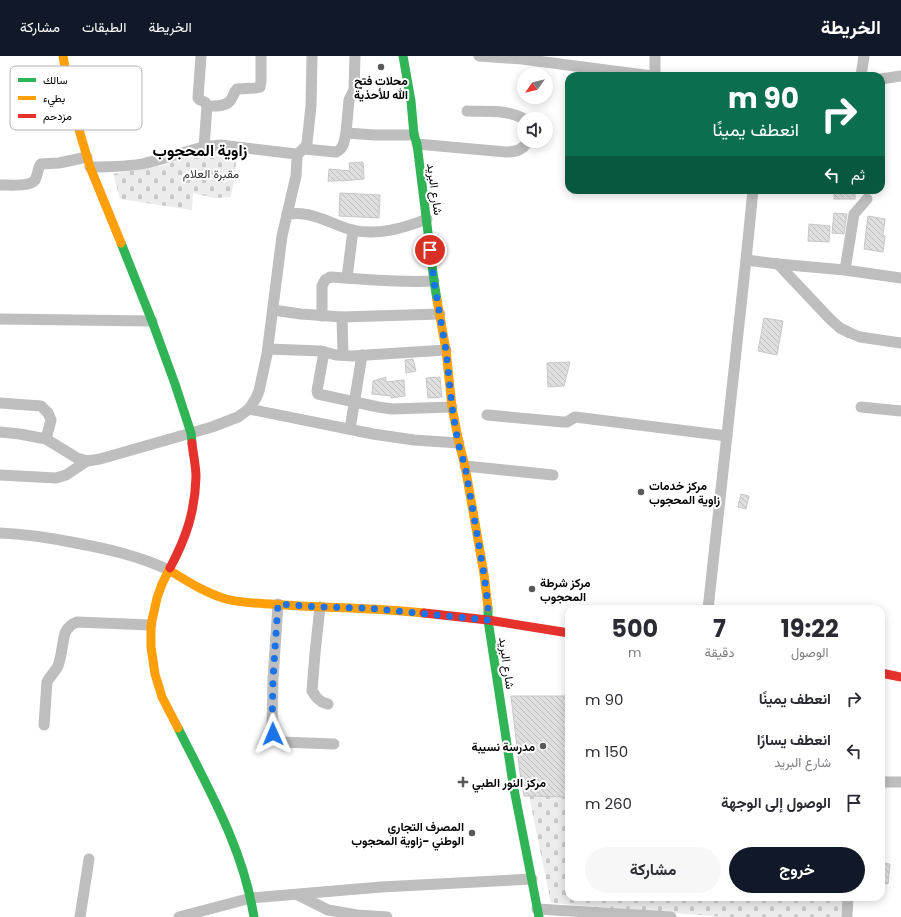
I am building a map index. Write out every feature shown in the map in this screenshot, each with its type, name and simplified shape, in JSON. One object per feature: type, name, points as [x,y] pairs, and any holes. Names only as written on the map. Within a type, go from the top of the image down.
[{"type":"street","points":[[63,56],[65,66]]},
{"type":"street","points":[[201,56],[198,98],[205,102],[207,106],[204,147]]},
{"type":"street","points":[[207,106],[224,105],[231,100],[237,89],[260,87],[261,56]]},
{"type":"street","points":[[0,475],[56,478],[66,475],[87,461],[100,459],[191,434],[231,420],[250,409],[259,391],[268,349],[282,236],[300,152],[307,143],[311,106],[312,56]]},
{"type":"street","points":[[0,185],[30,184],[34,180],[38,167],[41,164],[59,162],[89,162],[109,167],[145,164],[204,147],[221,145],[296,154],[300,152],[336,152],[342,148],[346,133],[349,100],[354,90],[355,56]]},
{"type":"street","name":"شارع البريد","points":[[403,56],[427,219],[434,282],[446,350],[452,407],[458,443],[465,466],[484,574],[488,606],[488,620],[513,784],[538,913]]},
{"type":"street","points":[[479,56],[522,59],[623,72]]},
{"type":"street","points":[[654,72],[655,56]]},
{"type":"street","points":[[862,72],[864,56]]},
{"type":"street","points":[[885,78],[901,76]]},
{"type":"street","points":[[466,111],[506,112],[517,116]]},
{"type":"street","points":[[79,130],[89,162],[152,321],[191,434],[196,476],[194,503],[186,534],[157,598],[151,625],[151,647],[155,674],[162,697],[222,814],[245,876],[254,917]]},
{"type":"street","points":[[346,133],[415,140],[443,146],[506,152],[514,152],[522,148]]},
{"type":"street","points":[[708,605],[753,194]]},
{"type":"street","points":[[845,270],[854,214],[867,199]]},
{"type":"street","points":[[287,214],[311,215],[353,230],[381,232],[410,226],[427,219]]},
{"type":"street","points":[[347,278],[353,230]]},
{"type":"street","points":[[746,260],[845,270],[901,278]]},
{"type":"street","points":[[778,264],[840,328],[860,337],[901,344]]},
{"type":"street","points":[[322,316],[322,286],[323,282],[330,277],[434,282]]},
{"type":"street","points":[[273,310],[342,317],[440,314]]},
{"type":"street","points":[[342,317],[343,355]]},
{"type":"street","points":[[0,319],[152,321]]},
{"type":"street","points":[[268,349],[324,352],[343,355],[446,350]]},
{"type":"street","points":[[324,352],[318,393],[321,395],[392,409],[452,407]]},
{"type":"street","points":[[350,429],[362,355]]},
{"type":"street","points":[[0,403],[41,406],[51,420],[46,440]]},
{"type":"street","points":[[861,407],[901,411]]},
{"type":"street","points":[[250,409],[374,434],[414,440],[458,443]]},
{"type":"street","points":[[488,416],[564,422],[576,418],[727,436]]},
{"type":"street","points":[[0,432],[20,434],[46,440],[77,458],[87,461]]},
{"type":"street","points":[[465,466],[553,475]]},
{"type":"street","points":[[0,533],[57,540],[125,553],[152,562],[210,593],[247,602],[320,607],[366,608],[488,620],[565,632]]},
{"type":"street","points":[[278,604],[273,679],[273,734],[277,740],[282,742],[334,744]]},
{"type":"street","points":[[320,607],[312,691],[317,698],[328,704]]},
{"type":"street","points":[[44,725],[47,682],[57,669],[67,629],[73,623],[151,625]]},
{"type":"street","points":[[885,675],[901,677]]},
{"type":"street","points":[[885,782],[901,782]]},
{"type":"street","points":[[80,917],[89,860]]},
{"type":"street","points":[[179,917],[251,898],[381,887],[532,879]]},
{"type":"street","points":[[296,894],[328,910],[357,915],[387,917]]},
{"type":"street","points":[[847,917],[848,901]]},
{"type":"street","points":[[538,913],[671,917]]},
{"type":"green space","name":"مقبرة العلام","points":[[231,149],[236,160],[236,166],[231,197],[214,198],[193,193],[192,210],[120,199],[113,174],[166,165],[200,150]]},
{"type":"green space","points":[[529,796],[565,797],[565,901],[843,901],[842,917],[723,917],[551,903]]},
{"type":"building","points":[[363,162],[364,179],[328,181],[329,169],[350,171],[349,163]]},
{"type":"building","points":[[340,193],[380,195],[379,218],[339,216]]},
{"type":"building","points":[[834,194],[855,194],[855,199],[834,199]]},
{"type":"building","points":[[834,213],[847,214],[844,234],[832,233]]},
{"type":"building","points":[[868,216],[885,219],[883,252],[864,249]]},
{"type":"building","points":[[809,224],[830,226],[829,242],[808,241]]},
{"type":"building","points":[[764,318],[783,321],[777,355],[758,351]]},
{"type":"building","points":[[413,359],[416,371],[406,373],[405,360]]},
{"type":"building","points":[[570,362],[564,386],[548,387],[547,363]]},
{"type":"building","points":[[386,377],[386,382],[404,380],[405,396],[391,398],[391,396],[372,394],[373,381]]},
{"type":"building","points":[[440,377],[442,397],[428,398],[426,378]]},
{"type":"building","points":[[741,494],[749,496],[746,509],[738,507]]},
{"type":"building","name":"مدرسة نسيبة","points":[[511,696],[565,696],[565,797],[524,796]]},
{"type":"building","points":[[885,863],[890,864],[888,884],[885,884]]},
{"type":"traffic: fast","points":[[403,56],[411,101],[414,135],[417,144],[437,300]]},
{"type":"traffic: fast","points":[[121,243],[175,384],[191,433],[192,443]]},
{"type":"traffic: fast","points":[[488,608],[488,620],[513,784],[539,917]]},
{"type":"traffic: fast","points":[[178,728],[224,820],[242,867],[254,917]]},
{"type":"traffic: slow","points":[[63,56],[65,66]]},
{"type":"traffic: slow","points":[[79,130],[90,167],[121,243]]},
{"type":"traffic: slow","points":[[437,300],[446,350],[452,407],[465,466],[484,574],[488,608]]},
{"type":"traffic: slow","points":[[170,568],[157,598],[151,625],[151,647],[155,674],[162,697],[178,728]]},
{"type":"traffic: slow","points":[[169,570],[203,590],[233,601],[424,613]]},
{"type":"traffic: jam","points":[[170,568],[181,546],[189,524],[194,502],[196,469],[192,443]]},
{"type":"traffic: jam","points":[[424,613],[488,620],[565,632]]},
{"type":"traffic: jam","points":[[885,674],[901,677]]},
{"type":"place","name":"محلات فتح الله للأحذية","points":[[381,67]]},
{"type":"place","name":"مركز خدمات زاوية المحجوب","points":[[641,492]]},
{"type":"place","name":"مركز شرطة المحجوب","points":[[532,589]]},
{"type":"place","name":"مدرسة نسيبة","points":[[543,746]]},
{"type":"place","name":"مركز النور الطبي","points":[[463,782]]},
{"type":"place","name":"المصرف التجاري الوطني -زاوية المحجوب","points":[[472,833]]},
{"type":"district","name":"زاوية المحجوب","points":[[200,150]]},
{"type":"route","points":[[273,734],[273,679],[278,604],[406,611],[488,620],[488,606],[484,574],[465,466],[458,443],[452,407],[446,350],[430,250]]}]
